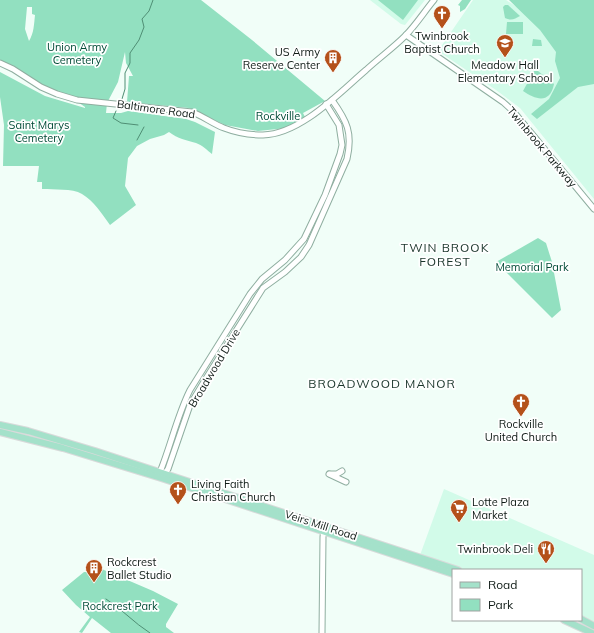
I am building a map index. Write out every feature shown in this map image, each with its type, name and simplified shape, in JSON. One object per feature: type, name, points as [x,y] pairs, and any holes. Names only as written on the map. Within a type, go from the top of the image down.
[{"type":"main road","name":"Veirs Mill Road","points":[[0,426],[62,441],[452,574]]},
{"type":"main road","name":"Veirs Mill Road","points":[[0,432],[162,475]]},
{"type":"main road","name":"Veirs Mill Road","points":[[324,529],[454,569]]},
{"type":"main road","points":[[582,620],[594,626]]},
{"type":"main road","points":[[566,621],[592,633]]},
{"type":"street","name":"Baltimore Road","points":[[0,63],[13,69],[41,87],[72,98],[88,102],[192,112],[237,133],[263,135],[285,131],[310,117],[332,100],[406,35],[434,0]]},
{"type":"street","name":"Twinbrook Parkway","points":[[406,35],[503,102],[513,111],[594,210]]},
{"type":"street","name":"Broadwood Drive","points":[[162,475],[190,404],[204,380],[263,288],[285,272],[301,257],[312,240],[347,159],[349,151],[350,142],[348,129],[340,110],[332,100]]},
{"type":"street","name":"Broadwood Drive","points":[[162,475],[182,406],[190,390],[250,294],[262,279],[285,260],[304,239],[324,195],[342,145],[339,125],[326,104]]},
{"type":"street","points":[[342,471],[337,474],[329,474],[346,482]]},
{"type":"street","points":[[322,633],[324,529]]},
{"type":"shaded area","points":[[370,0],[425,0],[405,25],[401,24]]},
{"type":"shaded area","name":"Meadow Hall Elementary School","points":[[473,0],[506,0],[594,58],[594,199],[520,108],[438,51]]},
{"type":"shaded area","points":[[444,489],[594,555],[594,626],[582,620],[582,569],[455,569],[419,558]]},
{"type":"green space","points":[[0,0],[201,0],[325,101],[303,113],[305,117],[287,128],[258,131],[225,125],[189,108],[127,102],[129,76],[133,76],[126,63],[125,52],[118,82],[107,103],[106,113],[121,113],[128,111],[186,119],[215,132],[212,154],[198,144],[179,138],[169,132],[150,139],[137,146],[128,158],[125,186],[136,205],[110,225],[94,204],[82,194],[68,190],[42,189],[42,182],[37,182],[39,166],[3,166],[4,125],[0,97],[0,72],[45,96],[85,107],[72,98],[57,94],[0,63]],"holes":[[[27,7],[32,7],[32,14],[35,15],[33,32],[29,41],[25,29]]]},
{"type":"green space","points":[[378,0],[418,0],[403,20]]},
{"type":"green space","points":[[462,0],[471,0],[465,9],[460,12],[460,6],[458,5]]},
{"type":"green space","points":[[509,0],[594,0],[594,84],[578,87],[537,119],[531,114],[549,99],[560,78],[555,61],[556,52],[540,30]]},
{"type":"green space","points":[[508,5],[520,16],[513,19],[505,18],[503,7]]},
{"type":"green space","points":[[507,22],[523,22],[523,34],[506,34]]},
{"type":"green space","points":[[533,39],[541,40],[542,46],[532,46]]},
{"type":"green space","points":[[534,71],[538,71],[554,84],[549,95],[546,97],[533,97],[523,91]]},
{"type":"green space","name":"Memorial Park","points":[[538,238],[546,243],[552,262],[561,310],[552,318],[496,262]]},
{"type":"green space","name":"Rockcrest Park","points":[[97,567],[153,591],[178,604],[166,624],[166,627],[174,633],[111,633],[92,618],[82,633],[79,632],[90,617],[62,590],[84,572],[93,574]]},
{"type":"waterway","points":[[122,99],[125,89],[125,73],[130,63],[130,53],[139,40],[144,27],[142,19],[149,11],[153,0]]},
{"type":"waterway","points":[[116,111],[113,118],[121,123],[138,125]]},
{"type":"waterway","points":[[137,140],[144,127]]},
{"type":"waterway","points":[[106,599],[150,633]]},
{"type":"place","name":"Twinbrook Baptist Church","points":[[442,29]]},
{"type":"place","name":"Meadow Hall Elementary School","points":[[505,58]]},
{"type":"place","name":"US Army Reserve Center","points":[[333,73]]},
{"type":"place","name":"Rockville United Church","points":[[521,417]]},
{"type":"place","name":"Living Faith Christian Church","points":[[178,505]]},
{"type":"place","name":"Lotte Plaza Market","points":[[459,523]]},
{"type":"place","name":"Twinbrook Deli","points":[[546,564]]},
{"type":"place","name":"Rockcrest Ballet Studio","points":[[94,583]]},
{"type":"district","name":"TWIN BROOK FOREST","points":[[445,255]]},
{"type":"district","name":"BROADWOOD MANOR","points":[[382,384]]},
{"type":"park label","name":"Union Army Cemetery","points":[[77,53]]},
{"type":"park label","name":"Rockville","points":[[278,116]]},
{"type":"park label","name":"Saint Marys Cemetery","points":[[39,131]]}]
